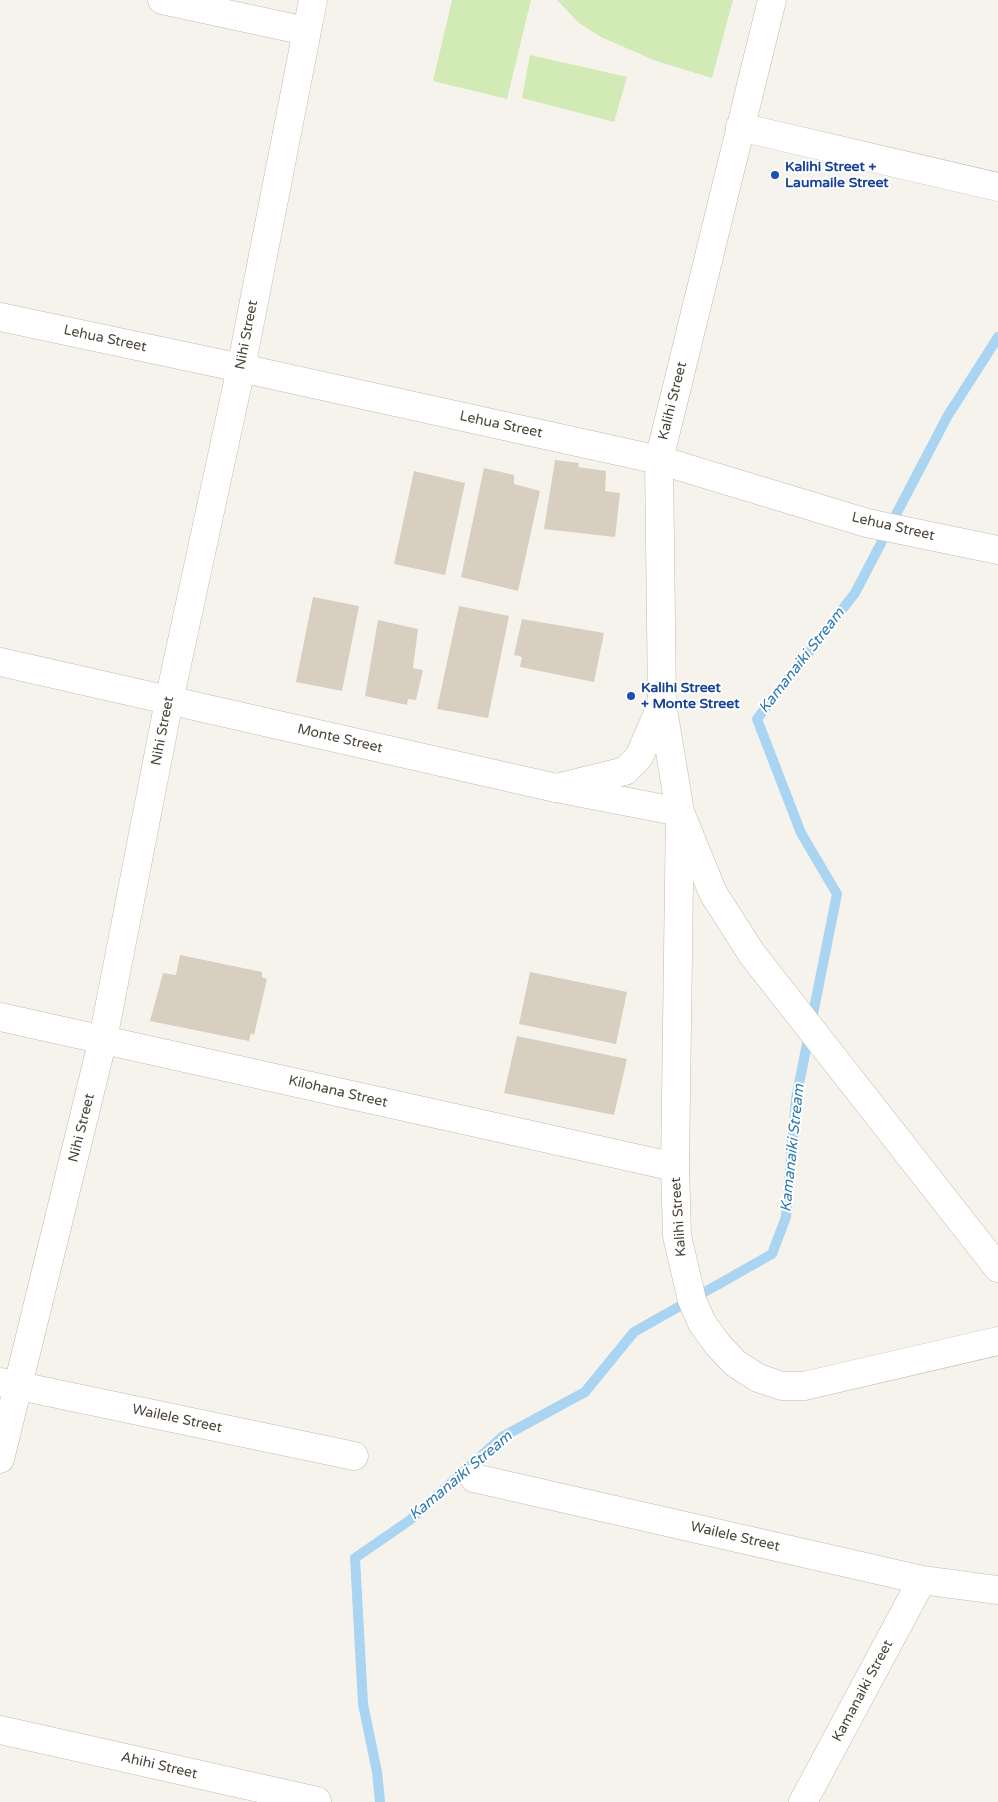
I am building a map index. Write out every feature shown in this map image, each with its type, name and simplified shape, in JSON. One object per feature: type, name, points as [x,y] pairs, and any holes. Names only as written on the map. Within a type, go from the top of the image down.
[{"type":"street","points":[[162,0],[306,31]]},
{"type":"street","name":"Nihi Street","points":[[0,1459],[10,1384],[103,1039],[168,700],[241,368],[306,31],[314,0]]},
{"type":"street","name":"Kalihi Street","points":[[772,0],[659,460],[662,703],[680,812],[675,1167],[677,1236],[692,1300],[702,1323],[718,1345],[735,1363],[758,1378],[782,1386],[804,1386],[998,1341]]},
{"type":"street","points":[[740,127],[998,187]]},
{"type":"street","name":"Lehua Street","points":[[0,317],[659,460],[867,523],[998,550]]},
{"type":"street","name":"Monte Street","points":[[0,662],[556,788],[680,812]]},
{"type":"street","points":[[556,788],[625,771],[639,758],[662,703]]},
{"type":"street","name":"Kalihi Street","points":[[680,812],[713,893],[752,954],[998,1268]]},
{"type":"street","name":"Kilohana Street","points":[[0,1017],[675,1167]]},
{"type":"street","name":"Wailele Street","points":[[10,1384],[354,1456]]},
{"type":"street","name":"Wailele Street","points":[[474,1478],[922,1580],[998,1590]]},
{"type":"street","name":"Kamanaiki Street","points":[[803,1802],[922,1580]]},
{"type":"street","name":"Ahihi Street","points":[[0,1730],[317,1801]]},
{"type":"green space","points":[[452,0],[531,0],[507,99],[433,81]]},
{"type":"green space","points":[[557,0],[733,0],[712,78],[656,61],[601,37],[579,23]]},
{"type":"green space","points":[[530,55],[627,77],[614,122],[522,98]]},
{"type":"building","points":[[555,460],[579,463],[578,467],[606,471],[605,491],[620,493],[615,537],[544,529]]},
{"type":"building","points":[[484,468],[514,475],[514,484],[540,491],[518,591],[461,577]]},
{"type":"building","points":[[414,471],[465,483],[445,575],[394,564]]},
{"type":"building","points":[[313,597],[359,606],[342,691],[296,682]]},
{"type":"building","points":[[459,606],[509,616],[488,718],[437,709]]},
{"type":"building","points":[[522,619],[604,633],[594,682],[520,667],[522,657],[514,655]]},
{"type":"building","points":[[378,620],[418,629],[413,668],[423,670],[416,700],[408,699],[407,705],[365,696]]},
{"type":"building","points":[[180,955],[262,972],[262,977],[267,979],[254,1035],[251,1033],[249,1041],[150,1021],[163,973],[176,975]]},
{"type":"building","points":[[530,972],[627,992],[616,1044],[519,1024]]},
{"type":"building","points":[[517,1036],[627,1059],[614,1115],[504,1093]]},
{"type":"waterway","name":"Kamanaiki Stream","points":[[380,1802],[377,1772],[363,1704],[355,1558],[410,1520],[502,1437],[585,1392],[634,1332],[772,1254],[786,1217],[796,1099],[837,894],[801,833],[757,719],[855,593],[947,417],[998,337]]},
{"type":"place","name":"Kalihi Street + Laumaile Street","points":[[775,175]]},
{"type":"place","name":"Kalihi Street + Monte Street","points":[[631,696]]}]
